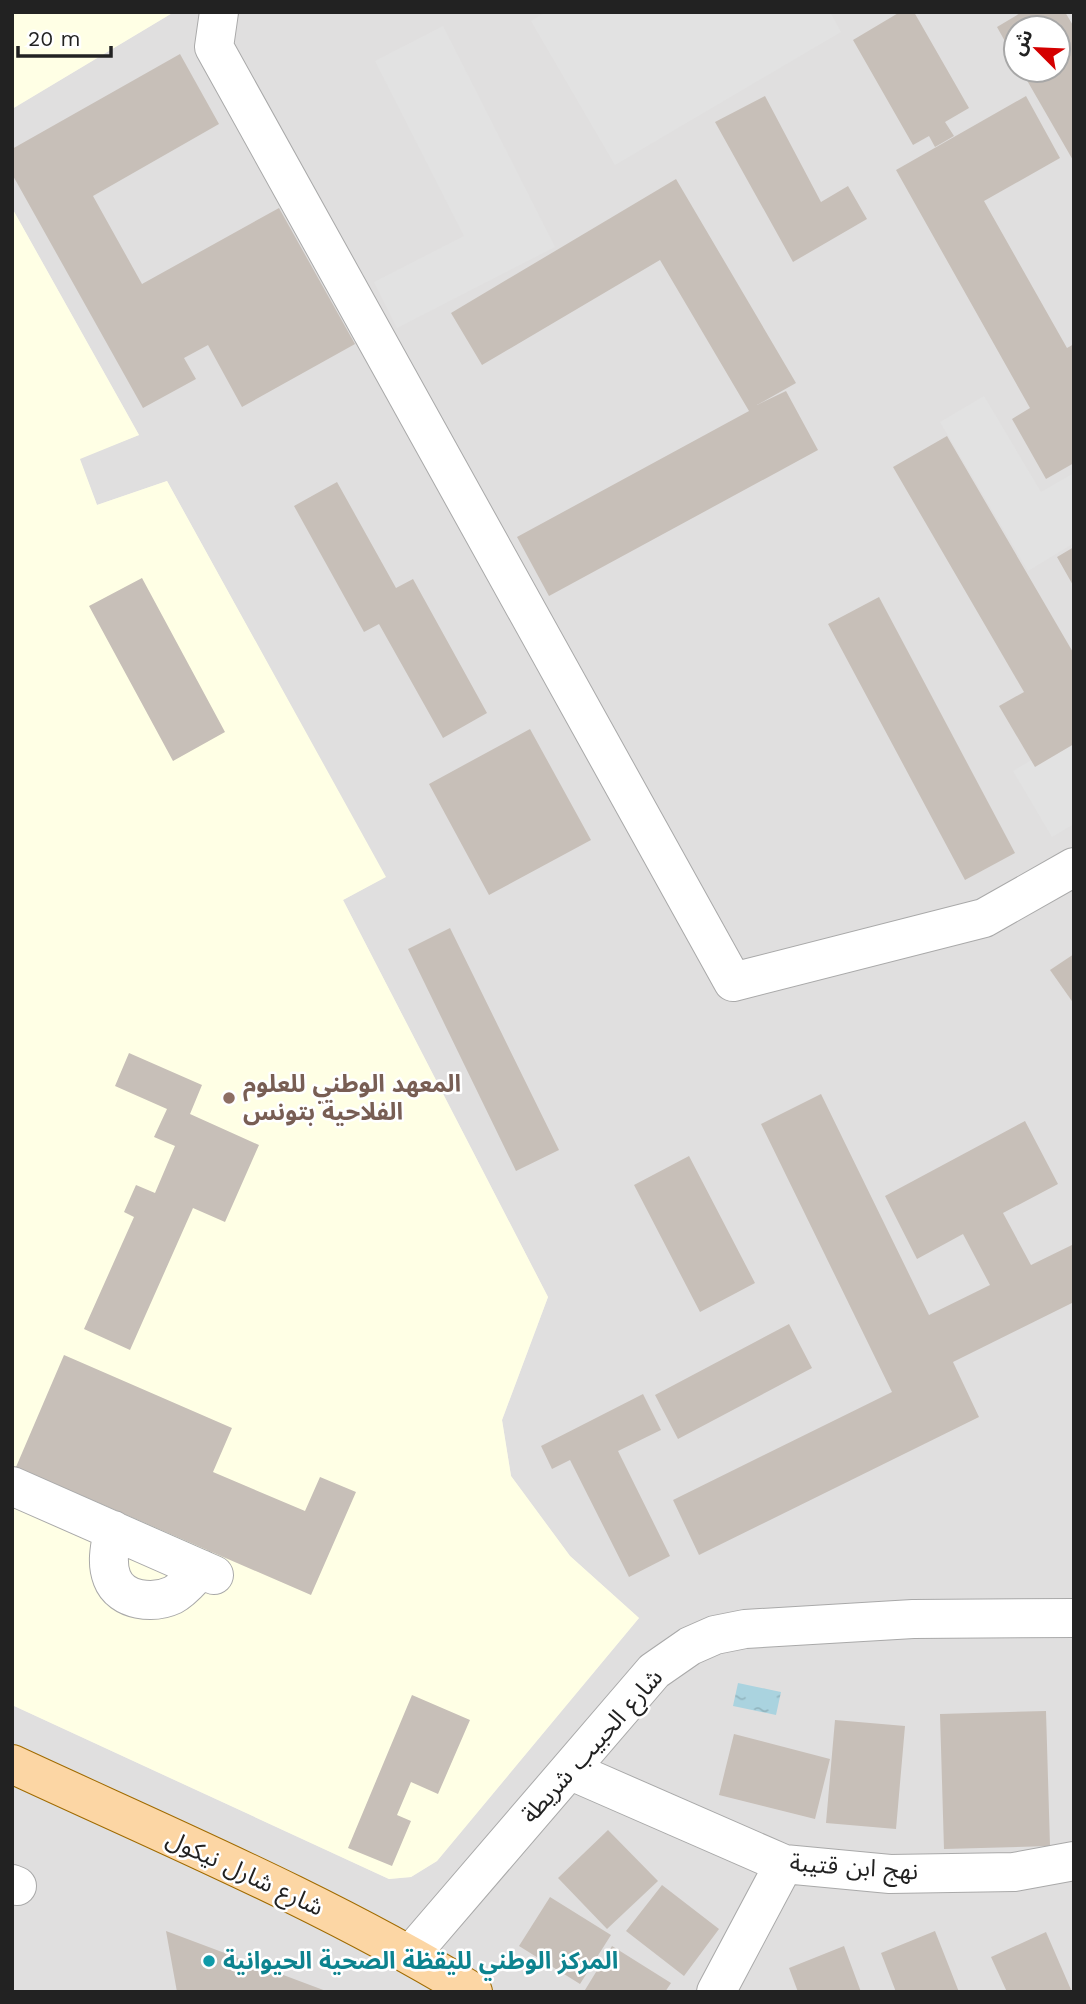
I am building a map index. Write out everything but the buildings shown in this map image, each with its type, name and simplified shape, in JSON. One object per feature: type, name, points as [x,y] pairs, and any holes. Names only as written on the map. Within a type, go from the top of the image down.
[{"type":"main road","name":"شارع شارل نيكول","points":[[12,1764],[282,1890],[411,1954],[473,1992]]},
{"type":"street","points":[[219,12],[214,47],[733,982],[984,918],[1074,867]]},
{"type":"street","points":[[12,1486],[113,1530],[207,1572],[176,1594],[153,1601],[128,1596],[112,1581],[108,1559],[113,1530]]},
{"type":"street","name":"شارع الحبيب شريطة","points":[[411,1954],[654,1671],[690,1646],[715,1635],[746,1629],[913,1619],[1074,1619]]},
{"type":"street","name":"نهج ابن قتيبة","points":[[569,1770],[784,1864],[890,1874],[1014,1872],[1074,1861]]},
{"type":"street","points":[[716,1992],[784,1864]]},
{"type":"shaded area","points":[[12,12],[174,12],[12,109]]},
{"type":"shaded area","points":[[174,12],[1074,12],[1074,1992],[12,1992],[12,1705],[389,1879],[411,1877],[437,1861],[639,1618],[570,1556],[511,1476],[502,1420],[548,1297],[343,900],[385,877],[167,481],[97,505],[79,458],[139,435],[12,208],[12,109]]},
{"type":"shaded area","points":[[546,12],[830,12],[841,32],[615,165],[531,21]]},
{"type":"shaded area","points":[[443,26],[555,247],[397,328],[374,282],[464,236],[375,61]]},
{"type":"shaded area","name":"المعهد الوطني للعلوم الفلاحية بتونس","points":[[12,208],[139,435],[80,459],[97,505],[167,481],[386,877],[343,900],[548,1297],[502,1420],[511,1476],[570,1556],[639,1618],[437,1861],[411,1877],[389,1879],[12,1705]]},
{"type":"shaded area","points":[[984,396],[1041,492],[1074,473],[1074,543],[1028,571],[940,422]]},
{"type":"shaded area","points":[[1074,735],[1074,824],[1052,837],[1013,771]]},
{"type":"water","points":[[738,1683],[781,1692],[776,1715],[733,1706]]},
{"type":"place","name":"المعهد الوطني للعلوم الفلاحية بتونس","points":[[229,1098]]},
{"type":"place","name":"المركز الوطني لليقظة الصحية الحيوانية","points":[[209,1961]]}]
